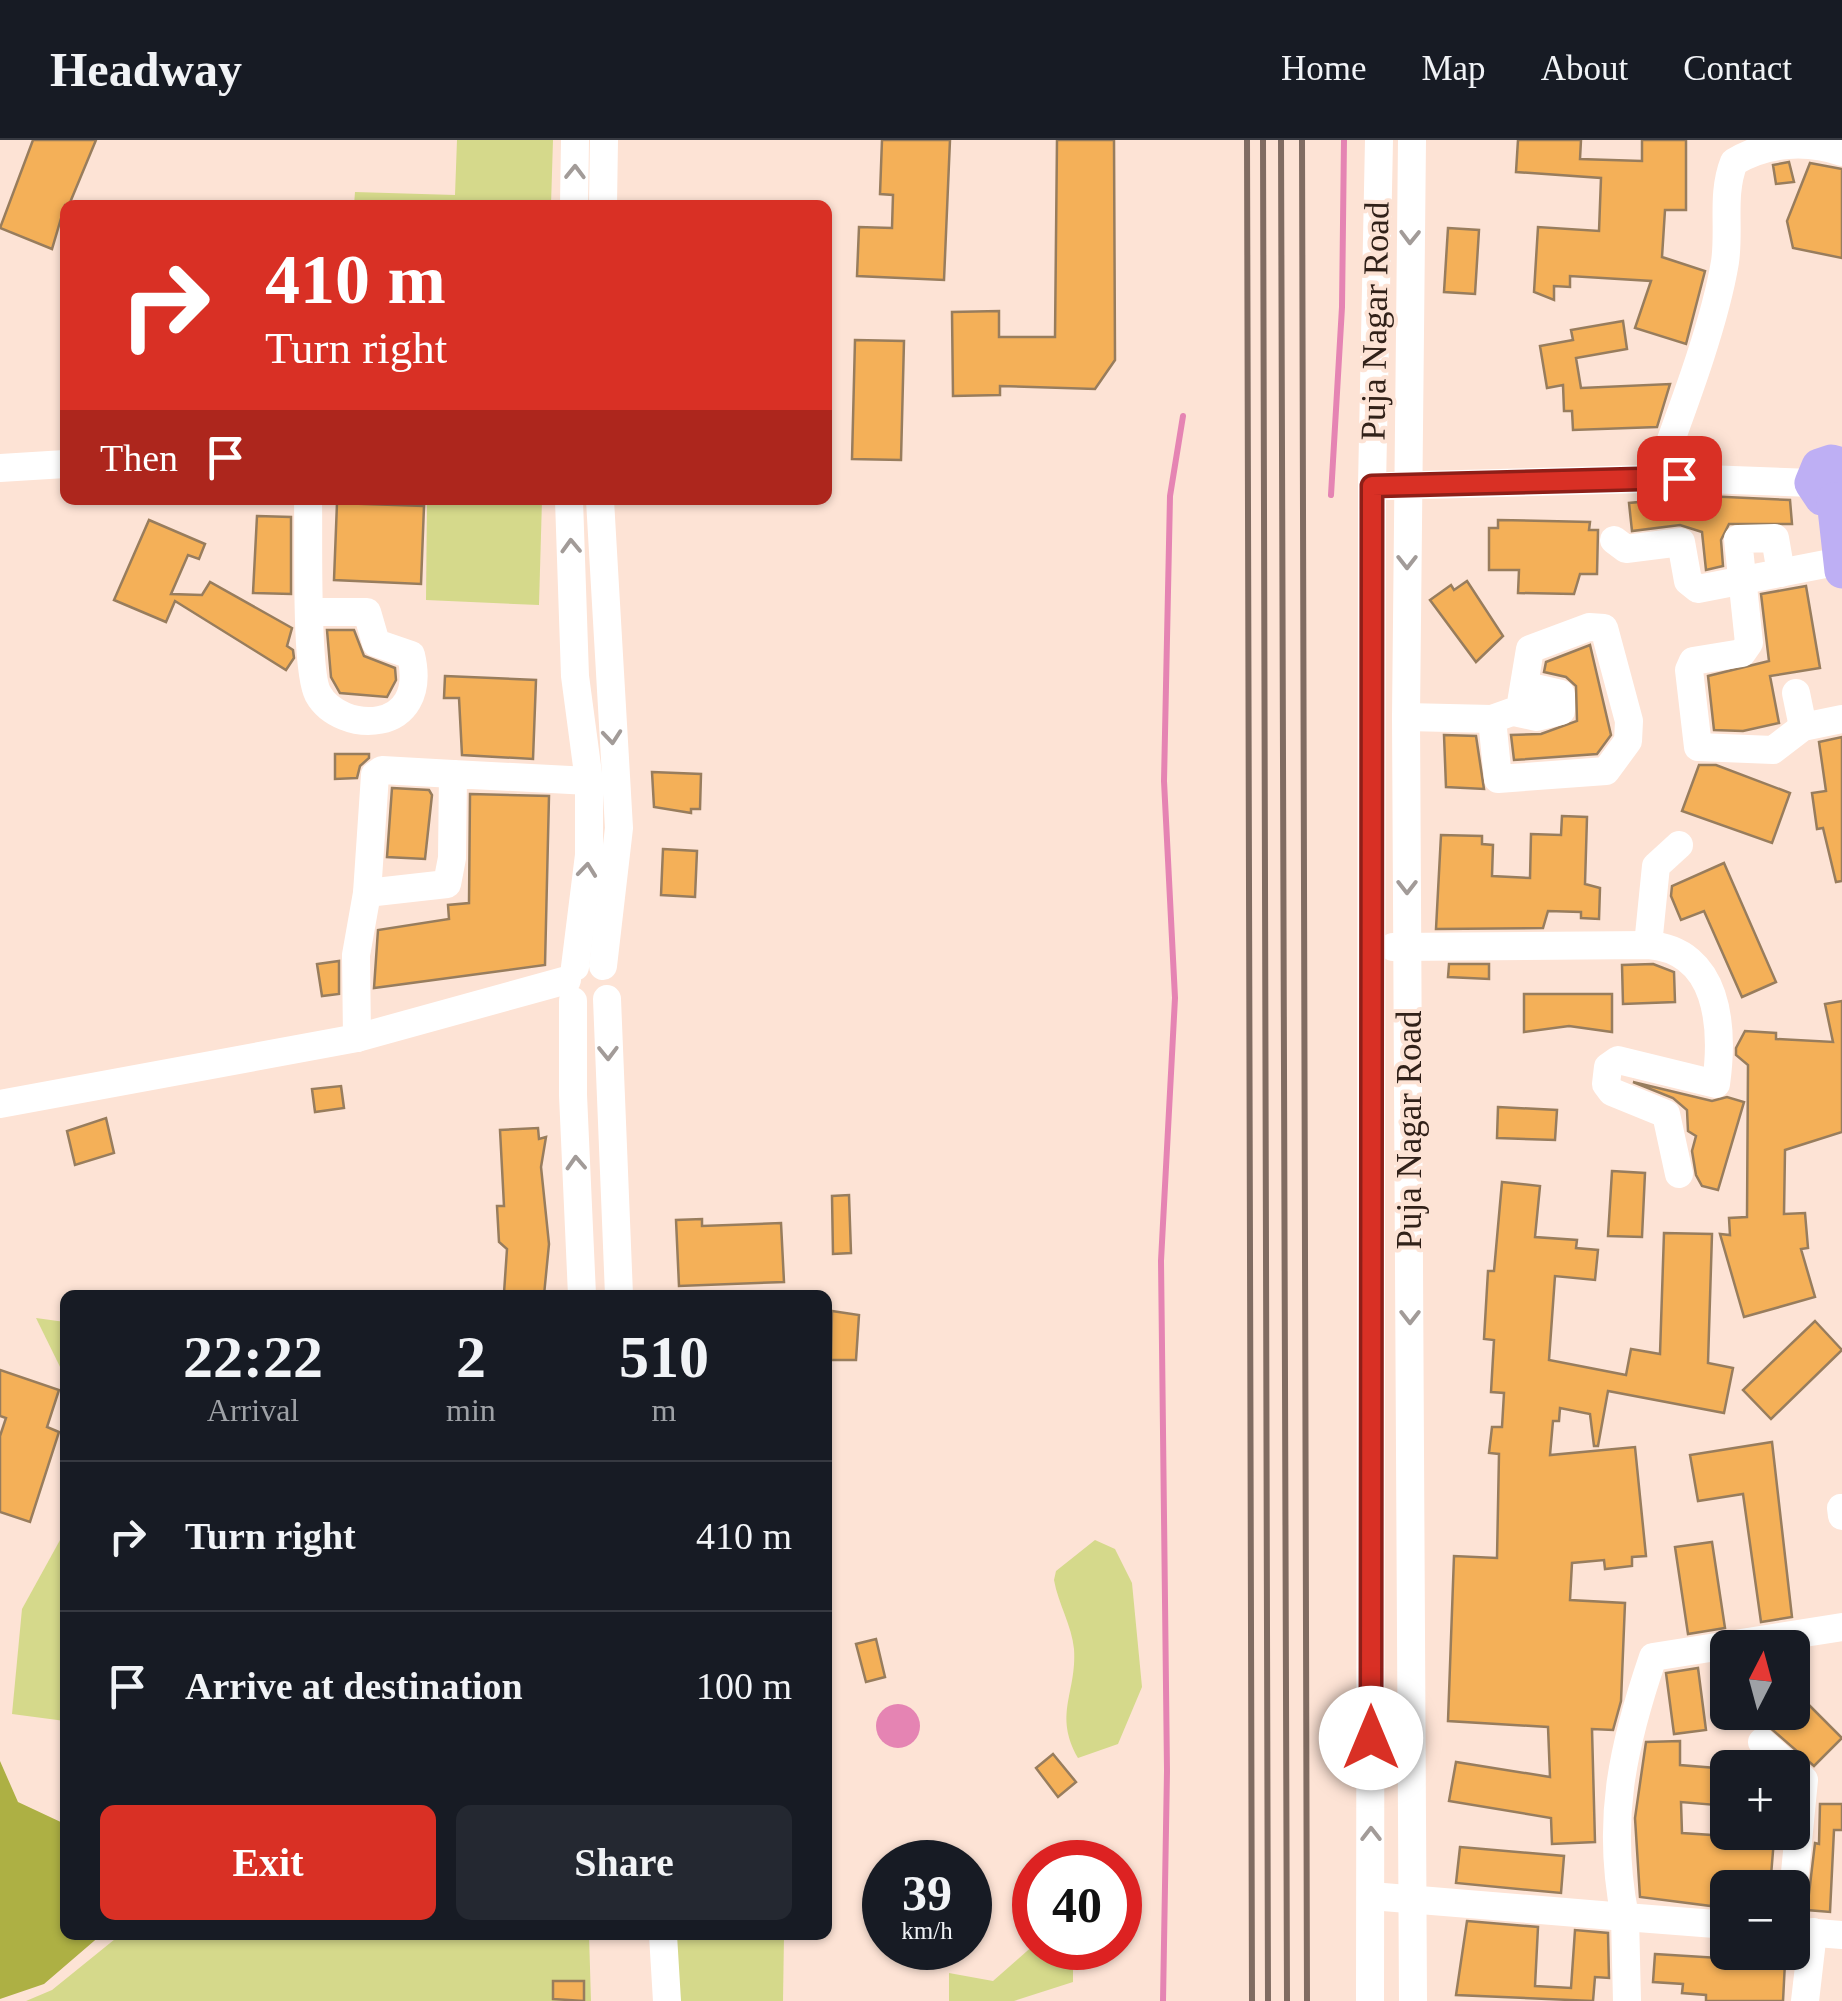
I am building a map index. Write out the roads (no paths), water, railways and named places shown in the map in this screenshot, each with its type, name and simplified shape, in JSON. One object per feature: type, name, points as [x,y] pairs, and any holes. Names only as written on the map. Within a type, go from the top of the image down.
[{"type":"main road","points":[[1832,486],[1842,571]]},
{"type":"street","points":[[574,200],[575,140]]},
{"type":"street","points":[[603,200],[604,140]]},
{"type":"street","name":"Puja Nagar Road","points":[[1370,2001],[1372,486],[1379,140]]},
{"type":"street","name":"Puja Nagar Road","points":[[1412,140],[1406,717],[1413,2001]]},
{"type":"street","points":[[1657,478],[1720,282],[1727,234],[1726,201],[1734,162],[1758,150],[1801,142],[1819,142],[1842,152]]},
{"type":"street","points":[[0,468],[60,464]]},
{"type":"street","points":[[1372,486],[1657,478],[1832,486]]},
{"type":"street","points":[[308,505],[311,612],[314,684],[319,697],[345,716],[386,720],[399,715],[412,696],[412,655],[376,643],[368,612],[311,612]]},
{"type":"street","points":[[569,505],[575,676],[588,780],[589,856],[580,978],[578,1216],[582,1290]]},
{"type":"street","points":[[600,505],[607,676],[619,828],[580,978],[587,1007],[607,999],[612,1216],[619,1290]]},
{"type":"street","points":[[1781,573],[1775,538],[1742,538],[1737,543],[1746,650],[1694,661],[1688,670],[1698,747],[1773,750],[1803,727],[1842,719]]},
{"type":"street","points":[[1614,540],[1626,549],[1680,542],[1688,582],[1698,589],[1841,561]]},
{"type":"street","points":[[1588,627],[1604,628],[1629,721],[1628,741],[1606,771],[1498,778],[1511,706],[1530,649],[1588,627]]},
{"type":"street","points":[[575,676],[607,676]]},
{"type":"street","points":[[1796,693],[1803,727]]},
{"type":"street","points":[[1406,717],[1511,706]]},
{"type":"street","points":[[358,1038],[356,955],[367,893],[375,775],[382,770],[588,780]]},
{"type":"street","points":[[367,893],[447,884],[452,858],[453,774]]},
{"type":"street","points":[[1648,945],[1656,866],[1678,845]]},
{"type":"street","points":[[1372,947],[1648,945],[1670,947],[1687,956],[1720,1012],[1714,1086],[1618,1060],[1608,1067],[1608,1090],[1666,1114],[1678,1174]]},
{"type":"street","points":[[0,1104],[358,1038],[580,978]]},
{"type":"street","points":[[578,1216],[612,1216]]},
{"type":"street","points":[[1841,1508],[1842,1516]]},
{"type":"street","points":[[1627,2001],[1625,1917],[1615,1812],[1626,1738],[1652,1657],[1842,1627]]},
{"type":"street","points":[[1762,1742],[1771,1750]]},
{"type":"street","points":[[1371,1896],[1710,1924]]},
{"type":"street","points":[[1810,1932],[1842,1934]]},
{"type":"street","points":[[664,1940],[667,2001]]},
{"type":"street","points":[[1804,1970],[1805,2001]]},
{"type":"waterway","points":[[1331,495],[1342,307],[1344,140]]},
{"type":"waterway","points":[[1163,2001],[1167,1771],[1161,1261],[1175,998],[1164,781],[1170,496],[1183,416]]},
{"type":"railway","points":[[1247,140],[1252,2001]]},
{"type":"railway","points":[[1263,140],[1268,2001]]},
{"type":"railway","points":[[1281,140],[1287,2001]]},
{"type":"railway","points":[[1302,140],[1307,2001]]}]
